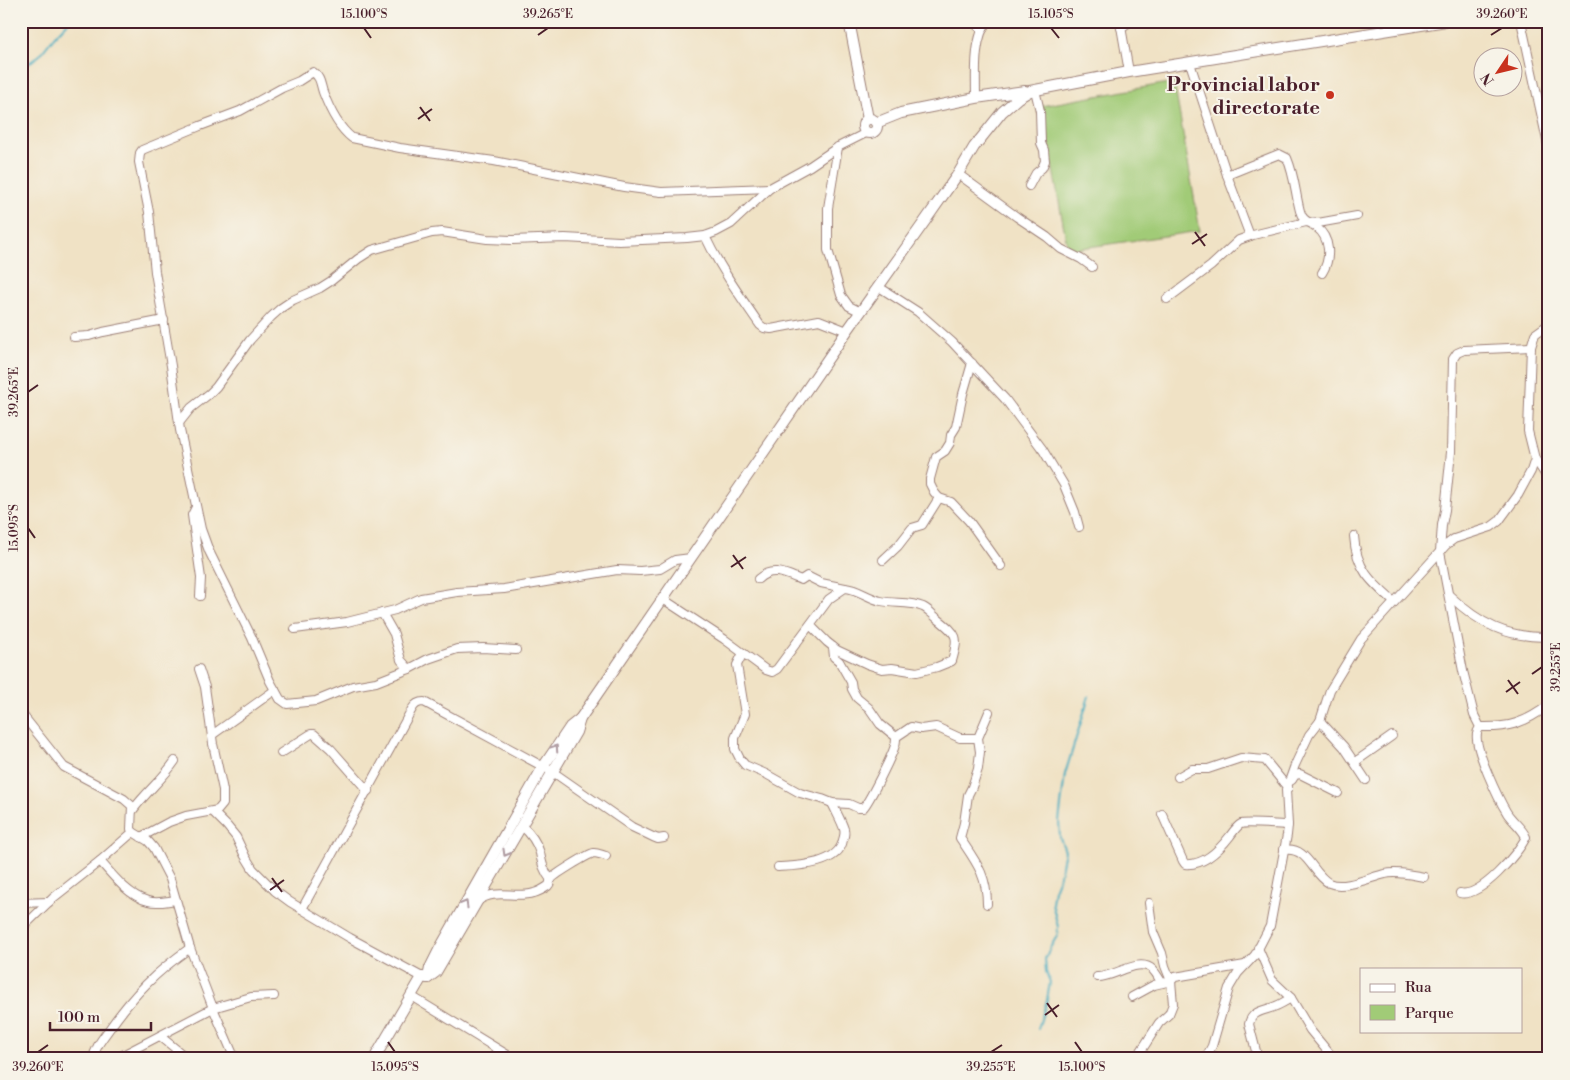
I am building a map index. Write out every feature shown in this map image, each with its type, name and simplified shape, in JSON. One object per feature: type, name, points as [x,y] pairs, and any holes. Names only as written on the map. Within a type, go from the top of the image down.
[{"type":"street","points":[[850,21],[872,121]]},
{"type":"street","points":[[972,21],[981,29]]},
{"type":"street","points":[[976,98],[975,65],[981,29],[988,21]]},
{"type":"street","points":[[1130,72],[1120,25],[1131,21]]},
{"type":"street","points":[[179,423],[191,408],[216,387],[250,340],[271,317],[293,300],[331,281],[372,250],[432,232],[512,240],[565,238],[619,241],[706,236],[731,224],[770,188],[810,166],[838,147],[866,133],[862,126],[864,122],[976,98],[1446,21]]},
{"type":"street","points":[[1521,21],[1549,150]]},
{"type":"street","points":[[1190,64],[1227,175],[1250,236]]},
{"type":"street","points":[[516,650],[457,649],[376,682],[353,686],[311,701],[287,704],[280,699],[252,638],[208,551],[201,529],[179,423],[156,272],[149,212],[139,162],[140,153],[142,150],[177,135],[240,112],[313,72],[319,76],[328,104],[346,134],[352,138],[400,148],[494,161],[624,187],[661,192],[770,188]]},
{"type":"street","points":[[374,1059],[411,996],[425,978],[439,950],[548,769],[570,727],[580,719],[846,331],[880,287],[903,251],[958,174],[974,147],[1002,112],[1018,98],[1033,90]]},
{"type":"street","points":[[1029,186],[1036,172],[1042,168],[1045,161],[1041,143],[1040,112],[1033,90]]},
{"type":"street","points":[[838,147],[828,208],[828,250],[841,295],[849,306],[861,312]]},
{"type":"street","points":[[1227,175],[1279,154],[1287,158],[1294,176],[1300,213],[1306,222],[1316,227],[1323,234],[1329,252],[1328,260],[1322,273]]},
{"type":"street","points":[[958,174],[1048,237],[1061,249],[1092,267]]},
{"type":"street","points":[[1167,299],[1211,266],[1239,240],[1306,222],[1318,223],[1357,216]]},
{"type":"street","points":[[706,236],[714,256],[728,279],[764,328],[772,329],[819,320],[846,331]]},
{"type":"street","points":[[880,287],[918,312],[952,342],[1005,400],[1054,468],[1071,500],[1078,527]]},
{"type":"street","points":[[74,337],[89,336],[164,320]]},
{"type":"street","points":[[1549,324],[1535,334],[1531,347],[1528,431],[1536,460],[1549,480]]},
{"type":"street","points":[[1480,727],[1474,716],[1463,671],[1440,552],[1451,452],[1453,359],[1457,353],[1464,350],[1531,347]]},
{"type":"street","points":[[972,363],[962,394],[956,427],[951,434],[950,442],[945,451],[936,458],[930,479],[931,487],[939,498],[951,502],[963,513],[1001,566]]},
{"type":"street","points":[[1205,1059],[1212,1046],[1229,988],[1233,980],[1255,955],[1270,926],[1288,825],[1287,791],[1295,765],[1309,735],[1320,721],[1330,690],[1361,639],[1440,552],[1454,539],[1491,527],[1499,521],[1518,495],[1536,460]]},
{"type":"street","points":[[883,560],[898,546],[912,528],[922,526],[939,498]]},
{"type":"street","points":[[196,507],[192,515],[201,578],[200,596]]},
{"type":"street","points":[[1354,536],[1356,551],[1367,577],[1394,602]]},
{"type":"street","points":[[295,629],[347,622],[405,607],[421,598],[457,592],[521,587],[617,570],[640,571],[660,568],[675,560],[691,558]]},
{"type":"street","points":[[758,579],[771,571],[801,580],[807,576],[821,583],[856,590],[878,600],[923,607],[953,631],[956,644],[952,661],[937,667],[917,672],[876,667],[833,647],[810,625]]},
{"type":"street","points":[[664,598],[766,670],[772,672],[777,669],[829,599],[844,588]]},
{"type":"street","points":[[1449,595],[1493,628],[1523,636],[1549,637]]},
{"type":"street","points":[[382,613],[394,634],[401,660],[409,670]]},
{"type":"street","points":[[833,647],[834,657],[839,661],[851,682],[855,695],[870,708],[880,724],[896,737]]},
{"type":"street","points":[[743,653],[737,665],[745,714],[735,738],[736,752],[745,766],[766,774],[800,793],[832,803],[849,804],[863,808],[896,744],[896,737]]},
{"type":"street","points":[[141,837],[169,822],[186,816],[218,810],[223,804],[223,790],[199,669]]},
{"type":"street","points":[[212,735],[275,690]]},
{"type":"street","points":[[302,909],[412,710],[415,705],[421,702],[548,769],[632,827],[658,839],[664,838]]},
{"type":"street","points":[[1480,727],[1497,728],[1514,725],[1549,706]]},
{"type":"street","points":[[987,904],[987,889],[982,874],[960,838],[968,795],[978,769],[980,752],[978,738],[989,712]]},
{"type":"street","points":[[21,713],[64,767],[128,801],[132,806],[131,826],[133,832],[148,841],[160,858],[170,879],[190,948],[235,1059]]},
{"type":"street","points":[[1320,721],[1355,762],[1366,780]]},
{"type":"street","points":[[896,737],[911,727],[921,729],[936,727],[960,738],[978,738]]},
{"type":"street","points":[[1460,893],[1465,895],[1475,891],[1498,873],[1526,837],[1503,807],[1485,766],[1476,734],[1480,727]]},
{"type":"street","points":[[281,753],[314,734],[368,791]]},
{"type":"street","points":[[1355,762],[1392,736]]},
{"type":"street","points":[[1178,776],[1192,769],[1208,769],[1240,758],[1266,760],[1287,791]]},
{"type":"street","points":[[133,810],[175,761]]},
{"type":"street","points":[[1287,791],[1293,777],[1300,774],[1338,793]]},
{"type":"street","points":[[778,867],[802,866],[821,862],[836,853],[843,844],[844,830],[832,803]]},
{"type":"street","points":[[425,978],[436,972],[477,903],[522,824],[525,808]]},
{"type":"street","points":[[213,812],[236,837],[244,856],[265,882],[282,897],[350,938],[425,978]]},
{"type":"street","points":[[1162,814],[1185,864],[1211,856],[1241,824],[1288,825]]},
{"type":"street","points":[[522,824],[536,842],[542,865],[551,880]]},
{"type":"street","points":[[21,929],[49,902],[133,832]]},
{"type":"street","points":[[1284,850],[1292,849],[1303,856],[1328,883],[1364,882],[1386,874],[1395,873],[1424,877]]},
{"type":"street","points":[[477,903],[488,895],[509,896],[534,893],[549,885],[551,880],[563,871],[594,853],[606,856]]},
{"type":"street","points":[[100,861],[113,877],[140,898],[149,902],[176,900]]},
{"type":"street","points":[[21,903],[49,902]]},
{"type":"street","points":[[1136,1059],[1159,1023],[1169,1014],[1173,996],[1171,981],[1153,932],[1149,903]]},
{"type":"street","points":[[93,1059],[96,1048],[132,998],[148,981],[190,948]]},
{"type":"street","points":[[1258,948],[1272,980],[1291,998],[1310,1030],[1334,1059]]},
{"type":"street","points":[[1132,998],[1154,985],[1171,981],[1175,977],[1245,965]]},
{"type":"street","points":[[1097,976],[1104,977],[1131,966],[1146,966],[1153,970],[1162,983]]},
{"type":"street","points":[[115,1059],[213,1008],[251,997],[274,996]]},
{"type":"street","points":[[411,996],[514,1059]]},
{"type":"street","points":[[1258,1059],[1249,1024],[1250,1018],[1256,1012],[1275,1007],[1291,998]]},
{"type":"street","points":[[160,1036],[188,1059]]},
{"type":"green space","points":[[1174,82],[1200,231],[1068,250],[1041,106]]},
{"type":"waterway","points":[[21,69],[40,55],[69,21]]},
{"type":"waterway","points":[[1038,1029],[1047,1000],[1050,982],[1046,972],[1045,959],[1057,936],[1058,927],[1052,903],[1065,851],[1060,838],[1059,821],[1065,774],[1089,696]]},
{"type":"place","name":"Provincial labor directorate","points":[[1330,95]]}]
